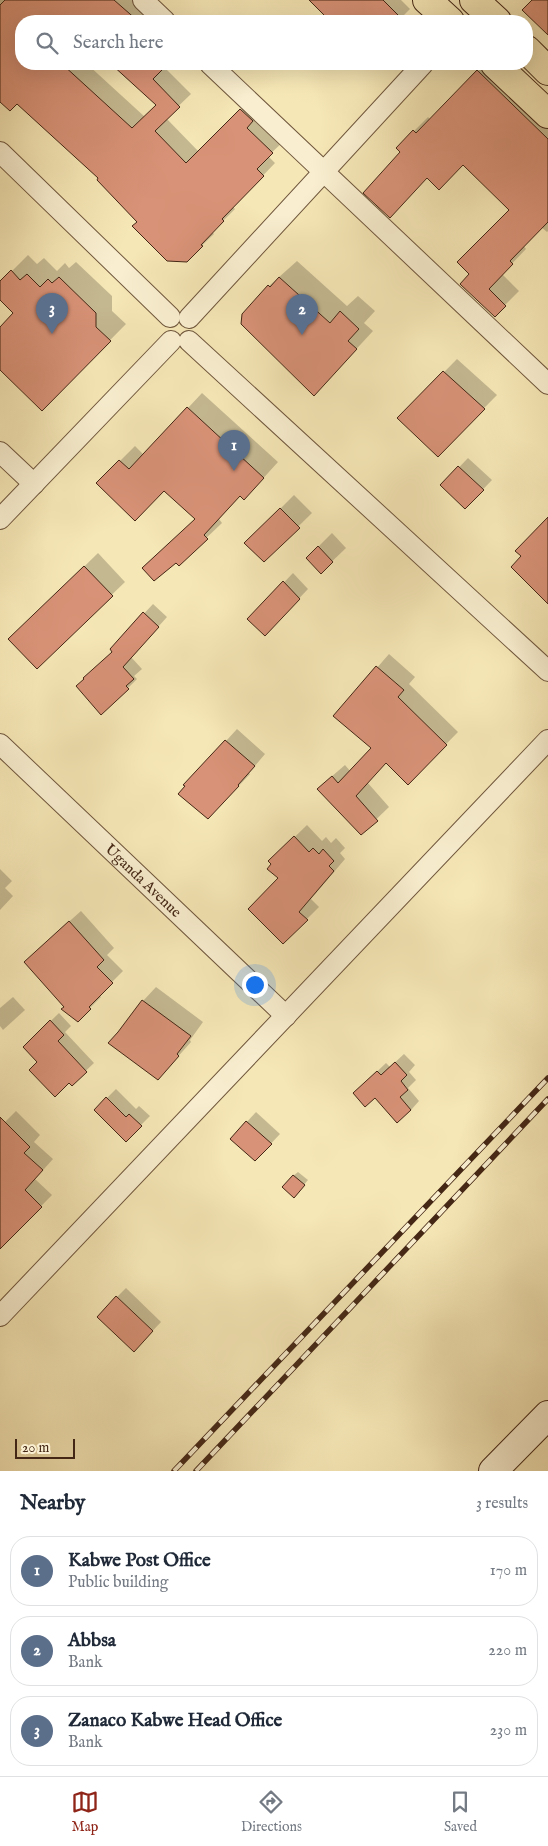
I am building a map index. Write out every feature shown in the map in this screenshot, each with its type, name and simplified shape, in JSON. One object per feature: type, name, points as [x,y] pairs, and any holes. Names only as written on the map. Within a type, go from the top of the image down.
[{"type":"highway","points":[[427,0],[443,15]]},
{"type":"highway","points":[[533,56],[548,71]]},
{"type":"highway","points":[[501,70],[548,114]]},
{"type":"main road","points":[[493,1471],[548,1415]]},
{"type":"street","points":[[143,0],[159,15]]},
{"type":"street","points":[[216,70],[548,384]]},
{"type":"street","points":[[418,70],[324,172],[180,318],[166,323],[164,330],[166,336],[180,341],[548,671]]},
{"type":"street","points":[[0,152],[180,318],[194,323],[195,330],[193,336],[180,341],[0,519]]},
{"type":"street","points":[[0,452],[34,484]]},
{"type":"street","points":[[0,1316],[548,740]]},
{"type":"street","name":"Uganda Avenue","points":[[0,744],[286,1016]]},
{"type":"building","points":[[5,0],[114,0],[131,15],[15,15],[15,70],[69,70],[132,128],[156,105],[118,70],[162,70],[153,79],[180,107],[155,131],[186,163],[240,109],[253,121],[247,128],[273,153],[257,169],[264,176],[222,219],[224,221],[187,262],[167,261],[132,226],[137,222],[97,180],[98,178],[17,104],[10,111],[0,102],[0,5]]},
{"type":"building","points":[[309,0],[383,0],[398,15],[324,15]]},
{"type":"building","points":[[532,0],[548,0],[548,35],[533,21],[533,15],[527,15],[522,10]]},
{"type":"building","points":[[477,70],[548,139],[548,222],[510,261],[513,264],[489,289],[506,306],[495,317],[460,284],[469,274],[457,262],[509,210],[463,165],[439,190],[427,178],[390,218],[363,193],[400,152],[396,148],[413,130],[416,133]]},
{"type":"building","points":[[11,270],[20,280],[27,274],[40,287],[48,279],[52,283],[59,277],[96,313],[96,327],[111,341],[42,411],[0,370],[0,327],[13,313],[0,300],[0,281]]},
{"type":"building","points":[[279,277],[330,323],[340,311],[359,329],[348,341],[357,349],[314,396],[241,324],[242,314],[268,285],[270,287]]},
{"type":"building","points":[[443,371],[485,409],[438,457],[397,418]]},
{"type":"building","points":[[187,407],[264,478],[244,500],[240,496],[204,535],[208,539],[179,566],[176,563],[154,581],[142,568],[195,519],[164,491],[135,521],[96,483],[119,460],[129,469]]},
{"type":"building","points":[[458,466],[484,490],[465,509],[440,485]]},
{"type":"building","points":[[280,508],[300,528],[264,562],[244,543]]},
{"type":"building","points":[[548,517],[548,604],[511,567],[521,556],[515,551]]},
{"type":"building","points":[[318,546],[333,562],[321,574],[306,558]]},
{"type":"building","points":[[84,566],[113,596],[37,669],[8,639]]},
{"type":"building","points":[[283,581],[300,599],[265,636],[247,619]]},
{"type":"building","points":[[143,612],[159,627],[123,667],[134,679],[126,686],[129,689],[101,715],[76,686],[112,652],[110,649]]},
{"type":"building","points":[[376,666],[404,690],[398,697],[447,745],[408,785],[386,763],[356,796],[378,821],[361,835],[317,789],[332,776],[338,783],[371,748],[333,716]]},
{"type":"building","points":[[225,740],[255,766],[208,819],[178,794],[185,786],[183,785]]},
{"type":"building","points":[[294,836],[309,852],[313,848],[319,854],[323,849],[334,861],[329,866],[334,871],[299,912],[308,920],[283,944],[248,909],[278,878],[267,869],[271,864],[268,861]]},
{"type":"building","points":[[69,921],[104,960],[97,967],[113,983],[89,1007],[91,1009],[78,1022],[61,1009],[64,1007],[24,962]]},
{"type":"building","points":[[142,1000],[191,1036],[177,1054],[179,1056],[158,1080],[108,1043]]},
{"type":"building","points":[[50,1020],[64,1035],[58,1041],[87,1072],[72,1086],[69,1083],[55,1097],[29,1070],[37,1062],[23,1047]]},
{"type":"building","points":[[395,1062],[407,1075],[401,1081],[408,1090],[400,1097],[411,1110],[397,1123],[375,1098],[365,1107],[353,1093],[377,1071],[381,1075]]},
{"type":"building","points":[[106,1097],[126,1117],[129,1114],[142,1126],[126,1142],[94,1110]]},
{"type":"building","points":[[0,1117],[30,1147],[24,1153],[43,1170],[25,1190],[42,1207],[0,1249]]},
{"type":"building","points":[[246,1121],[272,1144],[255,1161],[230,1139]]},
{"type":"building","points":[[293,1175],[305,1185],[294,1198],[282,1187]]},
{"type":"building","points":[[116,1296],[153,1331],[134,1352],[97,1317]]},
{"type":"railway","points":[[174,1471],[548,1078]]},
{"type":"railway","points":[[196,1471],[548,1099]]},
{"type":"place","name":"Zanaco Kabwe Head Office","points":[[52,334]]},
{"type":"place","name":"Abbsa","points":[[302,335]]},
{"type":"place","name":"Kabwe Post Office","points":[[234,471]]}]
